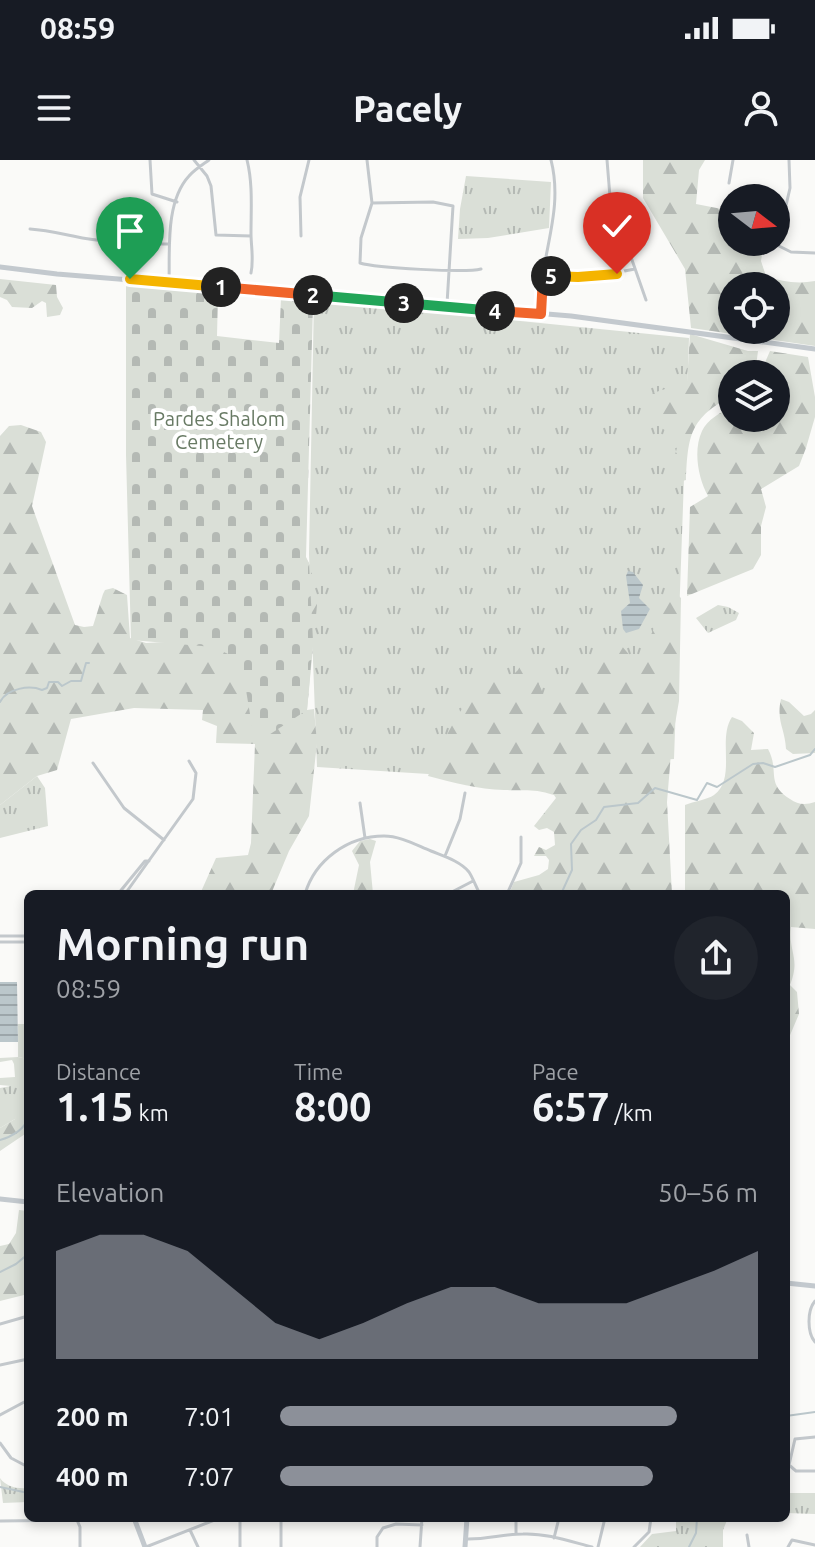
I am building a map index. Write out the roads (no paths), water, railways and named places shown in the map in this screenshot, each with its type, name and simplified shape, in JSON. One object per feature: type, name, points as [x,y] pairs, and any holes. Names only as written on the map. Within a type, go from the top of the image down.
[{"type":"main road","points":[[0,267],[541,314],[815,349]]},
{"type":"main road","points":[[0,1199],[24,1202]]},
{"type":"main road","points":[[790,1283],[815,1286]]},
{"type":"main road","points":[[136,1522],[146,1547]]},
{"type":"main road","points":[[465,1547],[467,1522]]},
{"type":"street","points":[[150,160],[152,194],[177,202]]},
{"type":"street","points":[[194,160],[211,186],[216,235],[251,236]]},
{"type":"street","points":[[169,282],[170,226],[177,202],[184,183],[209,160]]},
{"type":"street","points":[[247,160],[253,254],[251,273]]},
{"type":"street","points":[[301,236],[300,197],[309,160]]},
{"type":"street","points":[[367,160],[372,203],[361,238],[360,263],[481,269]]},
{"type":"street","points":[[541,314],[543,276],[556,212],[551,160]]},
{"type":"street","points":[[607,160],[610,197],[646,300]]},
{"type":"street","points":[[729,183],[733,160]]},
{"type":"street","points":[[789,160],[790,188],[777,245],[791,252],[815,253]]},
{"type":"street","points":[[372,203],[433,202],[453,206],[446,307]]},
{"type":"street","points":[[30,229],[123,243],[169,244]]},
{"type":"street","points":[[543,276],[588,277],[635,269]]},
{"type":"street","points":[[127,890],[145,861],[149,861],[193,799],[196,773],[189,761]]},
{"type":"street","points":[[93,763],[124,808],[164,840]]},
{"type":"street","points":[[445,856],[460,819],[465,793]]},
{"type":"street","points":[[360,803],[365,838]]},
{"type":"street","points":[[306,890],[312,875],[346,845],[365,838],[386,836],[445,856],[465,868],[478,890]]},
{"type":"street","points":[[509,890],[521,863],[521,837]]},
{"type":"street","points":[[122,890],[136,876]]},
{"type":"street","points":[[456,890],[473,881]]},
{"type":"street","points":[[0,936],[24,936]]},
{"type":"street","points":[[0,942],[21,942],[20,936]]},
{"type":"street","points":[[815,1301],[811,1305],[809,1332],[815,1342]]},
{"type":"street","points":[[0,1324],[24,1317]]},
{"type":"street","points":[[0,1365],[24,1360]]},
{"type":"street","points":[[0,1415],[24,1402]]},
{"type":"street","points":[[790,1461],[795,1439],[815,1437]]},
{"type":"street","points":[[0,1443],[11,1458],[24,1465]]},
{"type":"street","points":[[790,1466],[796,1471],[815,1471]]},
{"type":"street","points":[[0,1521],[24,1521]]},
{"type":"street","points":[[80,1522],[80,1547]]},
{"type":"street","points":[[146,1547],[210,1522]]},
{"type":"street","points":[[240,1522],[240,1547]]},
{"type":"street","points":[[281,1522],[281,1547]]},
{"type":"street","points":[[516,1522],[516,1534]]},
{"type":"street","points":[[554,1538],[558,1522]]},
{"type":"street","points":[[598,1547],[604,1522]]},
{"type":"street","points":[[634,1547],[649,1532],[650,1522]]},
{"type":"street","points":[[377,1547],[377,1537],[383,1528],[396,1524],[422,1525],[420,1547]]},
{"type":"street","points":[[190,1530],[198,1547]]},
{"type":"street","points":[[465,1539],[483,1540],[516,1534],[554,1538],[592,1547]]},
{"type":"street","points":[[747,1535],[749,1547]]},
{"type":"street","points":[[788,1547],[792,1540],[815,1545]]},
{"type":"waterway","points":[[0,702],[3,697],[19,689],[42,690],[47,688],[49,682],[58,682],[62,686],[71,681],[81,681],[86,663],[89,663]]},
{"type":"waterway","points":[[563,890],[572,870],[571,844],[581,830],[596,820],[604,807],[638,803],[655,788],[697,800],[707,783],[717,787],[753,764],[775,767],[810,755],[815,749]]},
{"type":"waterway","points":[[0,1140],[24,1125]]},
{"type":"waterway","points":[[0,1272],[24,1257]]},
{"type":"waterway","points":[[790,1415],[815,1412]]},
{"type":"waterway","points":[[0,1487],[24,1492]]},
{"type":"waterway","points":[[689,1547],[696,1533],[697,1522]]},
{"type":"park label","name":"Pardes Shalom Cemetery","points":[[219,430]]}]
